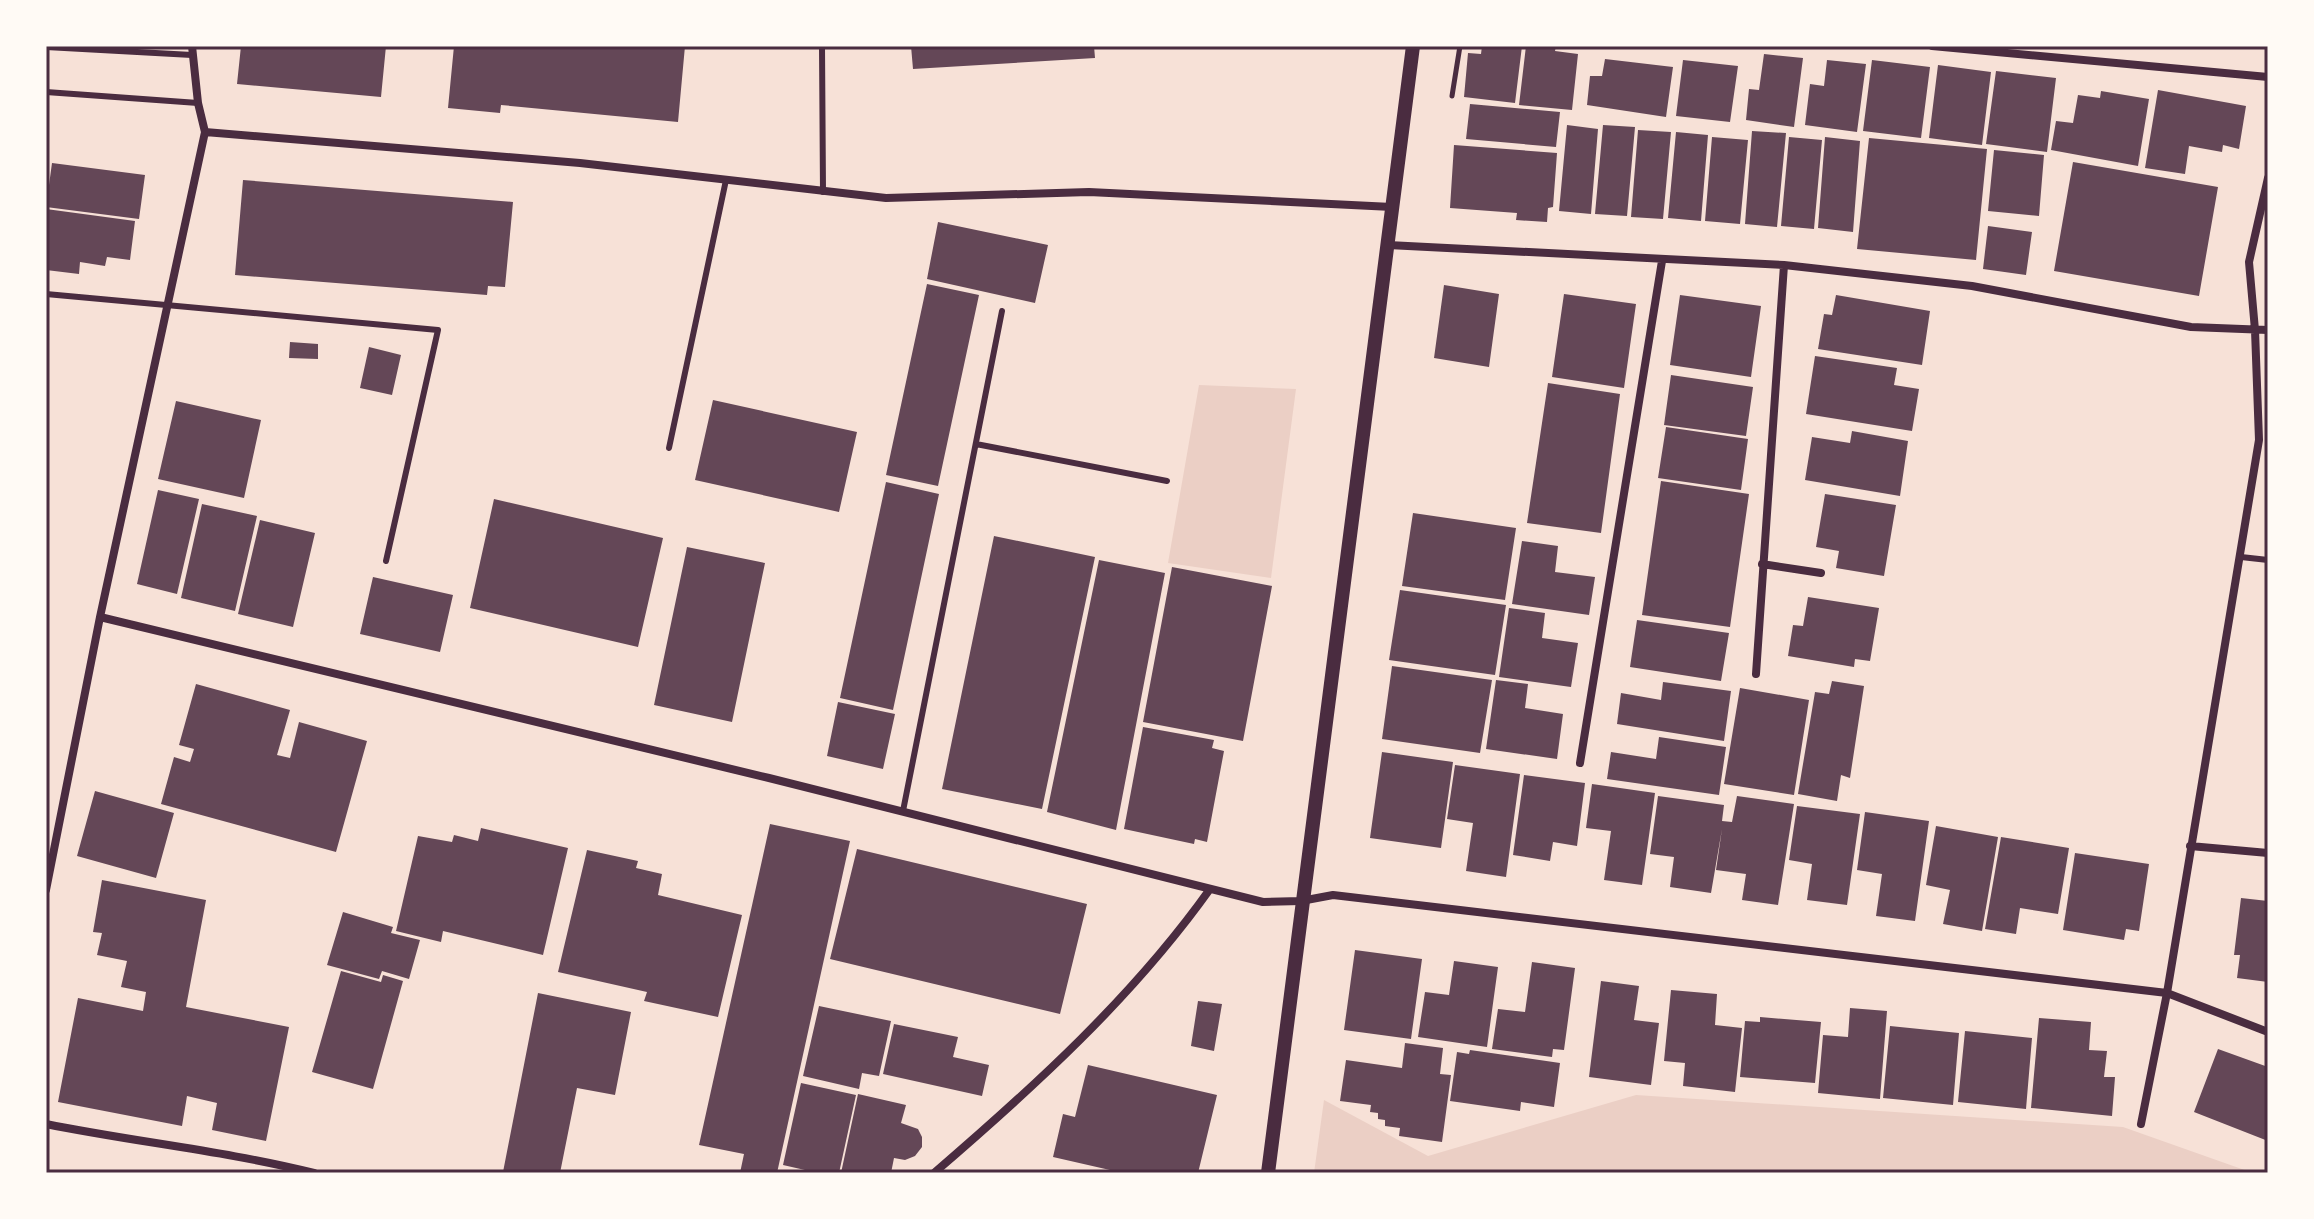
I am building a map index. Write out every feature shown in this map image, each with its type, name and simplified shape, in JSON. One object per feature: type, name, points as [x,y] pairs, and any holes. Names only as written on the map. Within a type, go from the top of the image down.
[{"type":"street","points":[[1268,1173],[1413,46]]},
{"type":"street","points":[[1932,46],[2268,77]]},
{"type":"street","points":[[46,890],[100,617],[205,132],[192,50]]},
{"type":"street","points":[[205,132],[580,163],[886,198],[1089,192],[1392,207]]},
{"type":"street","points":[[2141,1124],[2167,993],[2259,440],[2249,262],[2268,178]]},
{"type":"street","points":[[1388,245],[1784,265],[1972,286],[2191,327],[2268,330]]},
{"type":"street","points":[[1580,763],[1662,261]]},
{"type":"street","points":[[1756,674],[1784,265]]},
{"type":"street","points":[[1762,564],[1821,573]]},
{"type":"street","points":[[100,617],[903,811],[1263,902],[1301,901],[1333,895],[2167,993],[2268,1032]]},
{"type":"street","points":[[2190,846],[2268,853]]},
{"type":"street","points":[[934,1173],[1021,1098],[1090,1028],[1161,954],[1210,889]]},
{"type":"street","points":[[46,1124],[314,1173]]},
{"type":"lane","points":[[822,46],[823,192]]},
{"type":"lane","points":[[46,47],[192,50]]},
{"type":"lane","points":[[46,92],[198,103]]},
{"type":"lane","points":[[669,448],[726,180]]},
{"type":"lane","points":[[46,294],[438,330],[386,561]]},
{"type":"lane","points":[[903,811],[1002,311]]},
{"type":"lane","points":[[976,444],[1167,481]]},
{"type":"lane","points":[[2241,557],[2268,560]]},
{"type":"shaded area","points":[[1199,385],[1296,389],[1271,578],[1168,563]]},
{"type":"shaded area","points":[[1636,1095],[2123,1127],[2253,1173],[1314,1173],[1324,1100],[1428,1156]]},
{"type":"building","points":[[241,46],[386,46],[381,97],[237,84]]},
{"type":"building","points":[[454,46],[685,46],[678,122],[501,105],[500,113],[448,108]]},
{"type":"building","points":[[911,46],[1094,46],[1095,58],[913,69]]},
{"type":"building","points":[[1482,46],[1522,46],[1515,103],[1464,97],[1468,53],[1481,54]]},
{"type":"building","points":[[1526,46],[1556,46],[1555,51],[1578,54],[1572,110],[1519,105]]},
{"type":"building","points":[[1764,54],[1803,58],[1794,127],[1746,120],[1749,89],[1759,90]]},
{"type":"building","points":[[1605,59],[1673,67],[1666,117],[1587,105],[1590,76],[1602,76]]},
{"type":"building","points":[[1683,60],[1738,66],[1730,122],[1676,116]]},
{"type":"building","points":[[1827,60],[1866,64],[1857,132],[1805,125],[1810,84],[1824,86]]},
{"type":"building","points":[[1872,60],[1930,67],[1921,138],[1863,131]]},
{"type":"building","points":[[1938,65],[1991,72],[1982,145],[1929,138]]},
{"type":"building","points":[[1996,71],[2056,78],[2047,152],[1986,144]]},
{"type":"building","points":[[2158,90],[2246,106],[2239,149],[2223,145],[2222,152],[2189,146],[2185,174],[2145,168]]},
{"type":"building","points":[[2101,91],[2149,99],[2138,166],[2051,150],[2056,121],[2073,123],[2078,95],[2100,98]]},
{"type":"building","points":[[1470,104],[1560,112],[1556,147],[1466,139]]},
{"type":"building","points":[[1567,125],[1598,129],[1591,214],[1559,211]]},
{"type":"building","points":[[1603,125],[1635,127],[1627,216],[1595,214]]},
{"type":"building","points":[[1638,130],[1671,132],[1663,219],[1631,217]]},
{"type":"building","points":[[1752,131],[1786,133],[1777,227],[1745,224]]},
{"type":"building","points":[[1676,132],[1708,135],[1701,221],[1668,218]]},
{"type":"building","points":[[1712,137],[1748,140],[1740,224],[1705,221]]},
{"type":"building","points":[[1789,137],[1822,140],[1814,229],[1781,226]]},
{"type":"building","points":[[1825,137],[1860,141],[1853,232],[1818,228]]},
{"type":"building","points":[[1869,138],[1987,149],[1976,260],[1857,249]]},
{"type":"building","points":[[1454,145],[1557,153],[1553,207],[1548,208],[1547,222],[1516,220],[1517,213],[1450,208]]},
{"type":"building","points":[[1994,150],[2044,155],[2039,216],[1988,211]]},
{"type":"building","points":[[2073,162],[2218,187],[2199,296],[2054,271]]},
{"type":"building","points":[[52,163],[145,175],[139,219],[46,207]]},
{"type":"building","points":[[243,180],[513,202],[505,287],[488,286],[487,295],[235,275]]},
{"type":"building","points":[[46,209],[135,221],[130,260],[107,257],[105,266],[80,262],[79,274],[46,270]]},
{"type":"building","points":[[938,222],[1048,245],[1035,303],[927,279]]},
{"type":"building","points":[[1988,226],[2032,232],[2026,275],[1983,269]]},
{"type":"building","points":[[927,284],[979,295],[938,486],[886,475]]},
{"type":"building","points":[[1444,285],[1499,294],[1489,367],[1434,358]]},
{"type":"building","points":[[1564,294],[1636,304],[1624,388],[1552,377]]},
{"type":"building","points":[[1680,295],[1761,306],[1751,377],[1670,365]]},
{"type":"building","points":[[1836,295],[1930,311],[1922,365],[1818,349],[1824,314],[1832,315]]},
{"type":"building","points":[[290,342],[318,344],[318,359],[289,358]]},
{"type":"building","points":[[369,347],[401,355],[392,395],[360,388]]},
{"type":"building","points":[[1815,356],[1897,368],[1894,385],[1919,389],[1912,431],[1806,414]]},
{"type":"building","points":[[1671,375],[1753,387],[1746,436],[1664,425]]},
{"type":"building","points":[[1548,383],[1620,394],[1601,533],[1527,523]]},
{"type":"building","points":[[713,400],[857,432],[839,512],[695,480]]},
{"type":"building","points":[[176,401],[261,420],[244,498],[158,479]]},
{"type":"building","points":[[1666,427],[1748,439],[1741,490],[1658,478]]},
{"type":"building","points":[[1852,431],[1908,441],[1900,496],[1805,480],[1812,437],[1850,443]]},
{"type":"building","points":[[1661,481],[1749,494],[1730,627],[1642,615]]},
{"type":"building","points":[[886,482],[939,494],[893,710],[840,698]]},
{"type":"building","points":[[158,490],[199,499],[177,594],[137,584]]},
{"type":"building","points":[[1825,494],[1896,505],[1884,576],[1836,568],[1839,551],[1816,547]]},
{"type":"building","points":[[494,499],[663,538],[638,647],[470,608]]},
{"type":"building","points":[[202,504],[257,516],[235,611],[181,598]]},
{"type":"building","points":[[1413,513],[1516,528],[1505,600],[1402,586]]},
{"type":"building","points":[[260,520],[315,533],[293,627],[238,614]]},
{"type":"building","points":[[994,536],[1095,557],[1042,809],[942,789]]},
{"type":"building","points":[[1522,541],[1558,546],[1555,572],[1595,577],[1589,615],[1512,604]]},
{"type":"building","points":[[687,547],[765,563],[732,722],[654,705]]},
{"type":"building","points":[[1099,560],[1165,573],[1116,830],[1047,812]]},
{"type":"building","points":[[1172,567],[1272,586],[1243,741],[1143,722]]},
{"type":"building","points":[[373,577],[453,595],[440,652],[360,634]]},
{"type":"building","points":[[1400,590],[1506,605],[1495,675],[1389,660]]},
{"type":"building","points":[[1808,597],[1879,608],[1870,661],[1855,659],[1854,667],[1788,656],[1793,625],[1803,626]]},
{"type":"building","points":[[1509,608],[1545,613],[1542,638],[1578,643],[1571,687],[1499,677]]},
{"type":"building","points":[[1637,620],[1729,633],[1721,681],[1630,667]]},
{"type":"building","points":[[1392,666],[1492,680],[1480,753],[1382,739]]},
{"type":"building","points":[[1496,680],[1528,684],[1525,708],[1563,714],[1557,759],[1486,749]]},
{"type":"building","points":[[1832,681],[1864,686],[1850,778],[1841,775],[1837,801],[1798,794],[1815,692],[1829,694]]},
{"type":"building","points":[[1663,682],[1731,691],[1724,741],[1617,724],[1621,693],[1661,700]]},
{"type":"building","points":[[196,684],[290,710],[277,755],[290,758],[299,722],[367,741],[336,852],[161,804],[174,757],[190,762],[194,749],[179,745]]},
{"type":"building","points":[[1740,688],[1809,700],[1794,795],[1724,784]]},
{"type":"building","points":[[838,702],[895,714],[883,769],[827,756]]},
{"type":"building","points":[[1143,727],[1214,740],[1212,748],[1224,751],[1207,842],[1195,839],[1194,844],[1124,829]]},
{"type":"building","points":[[1659,737],[1726,747],[1719,795],[1607,779],[1611,752],[1656,759]]},
{"type":"building","points":[[1382,752],[1453,762],[1441,848],[1370,838]]},
{"type":"building","points":[[1455,765],[1520,774],[1506,877],[1466,871],[1473,823],[1447,819]]},
{"type":"building","points":[[1524,775],[1585,783],[1577,846],[1553,842],[1550,861],[1513,855]]},
{"type":"building","points":[[1592,784],[1655,793],[1642,885],[1604,880],[1611,831],[1586,828]]},
{"type":"building","points":[[95,791],[174,813],[156,878],[77,856]]},
{"type":"building","points":[[1658,796],[1724,805],[1722,821],[1732,822],[1737,796],[1794,804],[1778,905],[1742,900],[1746,874],[1716,870],[1722,829],[1711,893],[1670,887],[1674,857],[1650,854]]},
{"type":"building","points":[[1797,806],[1860,814],[1847,905],[1807,900],[1812,864],[1789,860]]},
{"type":"building","points":[[1865,812],[1929,821],[1915,921],[1876,916],[1882,874],[1857,870]]},
{"type":"building","points":[[770,824],[850,841],[777,1173],[740,1173],[744,1154],[699,1145]]},
{"type":"building","points":[[1936,826],[1998,837],[1982,931],[1943,924],[1950,890],[1926,885]]},
{"type":"building","points":[[481,828],[568,848],[543,955],[443,931],[441,942],[396,931],[418,836],[452,842],[454,835],[478,841]]},
{"type":"building","points":[[2001,837],[2069,848],[2058,914],[2020,908],[2016,934],[1985,929]]},
{"type":"building","points":[[857,849],[1087,904],[1060,1014],[830,959]]},
{"type":"building","points":[[587,850],[638,861],[636,868],[662,874],[658,895],[742,915],[718,1017],[644,1001],[647,992],[558,972]]},
{"type":"building","points":[[2075,853],[2149,864],[2139,931],[2126,929],[2124,940],[2063,930]]},
{"type":"building","points":[[102,880],[206,900],[186,1007],[289,1027],[266,1141],[212,1130],[217,1103],[187,1096],[182,1126],[58,1102],[78,998],[143,1011],[146,992],[121,987],[127,961],[97,955],[102,933],[93,932]]},
{"type":"building","points":[[2241,898],[2268,901],[2268,982],[2237,978],[2240,955],[2234,955]]},
{"type":"building","points":[[343,912],[393,927],[391,933],[420,940],[409,979],[382,971],[379,979],[327,965]]},
{"type":"building","points":[[1355,950],[1422,959],[1411,1039],[1344,1030]]},
{"type":"building","points":[[1454,961],[1498,967],[1487,1047],[1418,1037],[1425,992],[1449,995]]},
{"type":"building","points":[[1532,962],[1575,968],[1564,1050],[1553,1049],[1552,1057],[1492,1049],[1498,1009],[1525,1012]]},
{"type":"building","points":[[341,971],[381,982],[383,975],[403,981],[373,1089],[312,1072]]},
{"type":"building","points":[[1601,981],[1639,986],[1634,1020],[1659,1023],[1651,1085],[1589,1077]]},
{"type":"building","points":[[1671,990],[1717,994],[1715,1025],[1742,1028],[1735,1092],[1683,1086],[1685,1063],[1664,1061]]},
{"type":"building","points":[[538,993],[631,1012],[615,1095],[577,1088],[560,1173],[508,1173],[503,1172]]},
{"type":"building","points":[[1198,1001],[1222,1004],[1214,1051],[1191,1046]]},
{"type":"building","points":[[819,1006],[891,1021],[879,1076],[862,1073],[859,1089],[803,1076]]},
{"type":"building","points":[[1850,1008],[1887,1011],[1880,1099],[1818,1093],[1823,1035],[1848,1037]]},
{"type":"building","points":[[1760,1017],[1821,1022],[1815,1083],[1740,1077],[1745,1021],[1760,1022]]},
{"type":"building","points":[[2039,1018],[2091,1022],[2089,1050],[2107,1051],[2104,1077],[2115,1077],[2112,1116],[2031,1108]]},
{"type":"building","points":[[894,1024],[958,1037],[953,1057],[989,1065],[982,1096],[883,1074]]},
{"type":"building","points":[[1890,1026],[1959,1033],[1953,1105],[1883,1098]]},
{"type":"building","points":[[1965,1031],[2032,1038],[2026,1109],[1958,1102]]},
{"type":"building","points":[[1405,1043],[1443,1048],[1440,1074],[1451,1075],[1442,1142],[1399,1136],[1400,1128],[1385,1126],[1385,1120],[1378,1119],[1378,1113],[1370,1112],[1371,1105],[1340,1101],[1346,1060],[1402,1068]]},
{"type":"building","points":[[2218,1049],[2268,1067],[2268,1141],[2194,1112]]},
{"type":"building","points":[[1470,1050],[1560,1063],[1554,1107],[1521,1102],[1520,1111],[1450,1101],[1457,1052],[1469,1054]]},
{"type":"building","points":[[1088,1065],[1217,1095],[1198,1173],[1123,1173],[1053,1157],[1063,1114],[1075,1117]]},
{"type":"building","points":[[801,1083],[856,1095],[839,1173],[818,1173],[783,1165]]},
{"type":"building","points":[[858,1094],[906,1105],[901,1123],[918,1129],[922,1137],[922,1147],[915,1156],[905,1160],[894,1158],[891,1173],[841,1173]]}]
